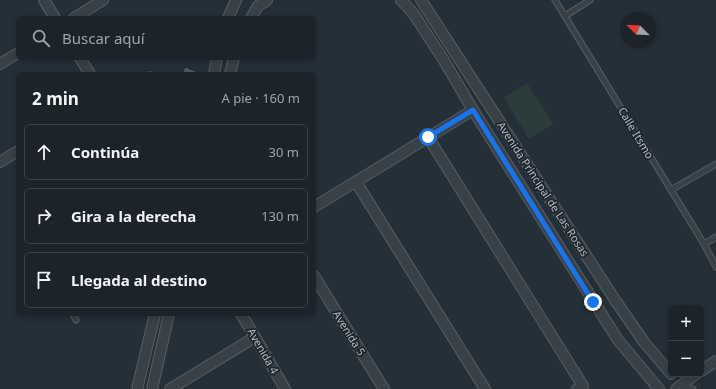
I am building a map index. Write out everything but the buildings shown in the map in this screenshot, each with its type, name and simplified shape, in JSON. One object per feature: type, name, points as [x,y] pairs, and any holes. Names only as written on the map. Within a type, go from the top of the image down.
[{"type":"street","points":[[44,0],[54,16]]},
{"type":"street","points":[[77,16],[103,0]]},
{"type":"street","points":[[229,16],[236,0]]},
{"type":"street","points":[[252,16],[258,6],[267,0]]},
{"type":"street","name":"Avenida Principal de Las Rosas","points":[[401,0],[413,13],[443,59],[473,110],[614,334],[659,389]]},
{"type":"street","name":"Avenida Principal de Las Rosas","points":[[421,0],[615,300],[644,342],[668,370]]},
{"type":"street","points":[[0,64],[16,54]]},
{"type":"street","points":[[81,60],[89,72]]},
{"type":"street","points":[[214,72],[217,60]]},
{"type":"street","points":[[230,72],[234,60]]},
{"type":"street","points":[[316,206],[473,110]]},
{"type":"street","points":[[428,137],[582,386],[577,389]]},
{"type":"street","points":[[0,162],[16,152]]},
{"type":"street","points":[[356,182],[485,389]]},
{"type":"street","name":"Avenida 5","points":[[316,279],[384,389]]},
{"type":"street","points":[[137,389],[155,316]]},
{"type":"street","points":[[152,389],[169,316]]},
{"type":"street","name":"Avenida 4","points":[[242,316],[256,337],[284,389]]},
{"type":"street","points":[[170,389],[256,337]]},
{"type":"street","points":[[704,369],[716,361]]},
{"type":"street","name":"Avenida Principal de Las Rosas","points":[[673,377],[680,388]]},
{"type":"street","points":[[680,388],[693,377]]},
{"type":"lane","name":"Calle Itsmo","points":[[555,0],[704,244],[716,267]]},
{"type":"lane","points":[[565,16],[590,0]]},
{"type":"lane","points":[[671,190],[716,164]]},
{"type":"lane","points":[[704,244],[716,237]]},
{"type":"lane","points":[[74,316],[76,320]]},
{"type":"lane","points":[[680,388],[693,389]]},
{"type":"green space","points":[[527,83],[553,124],[529,139],[504,98]]},
{"type":"route","points":[[428,137],[473,110],[593,302]]}]
